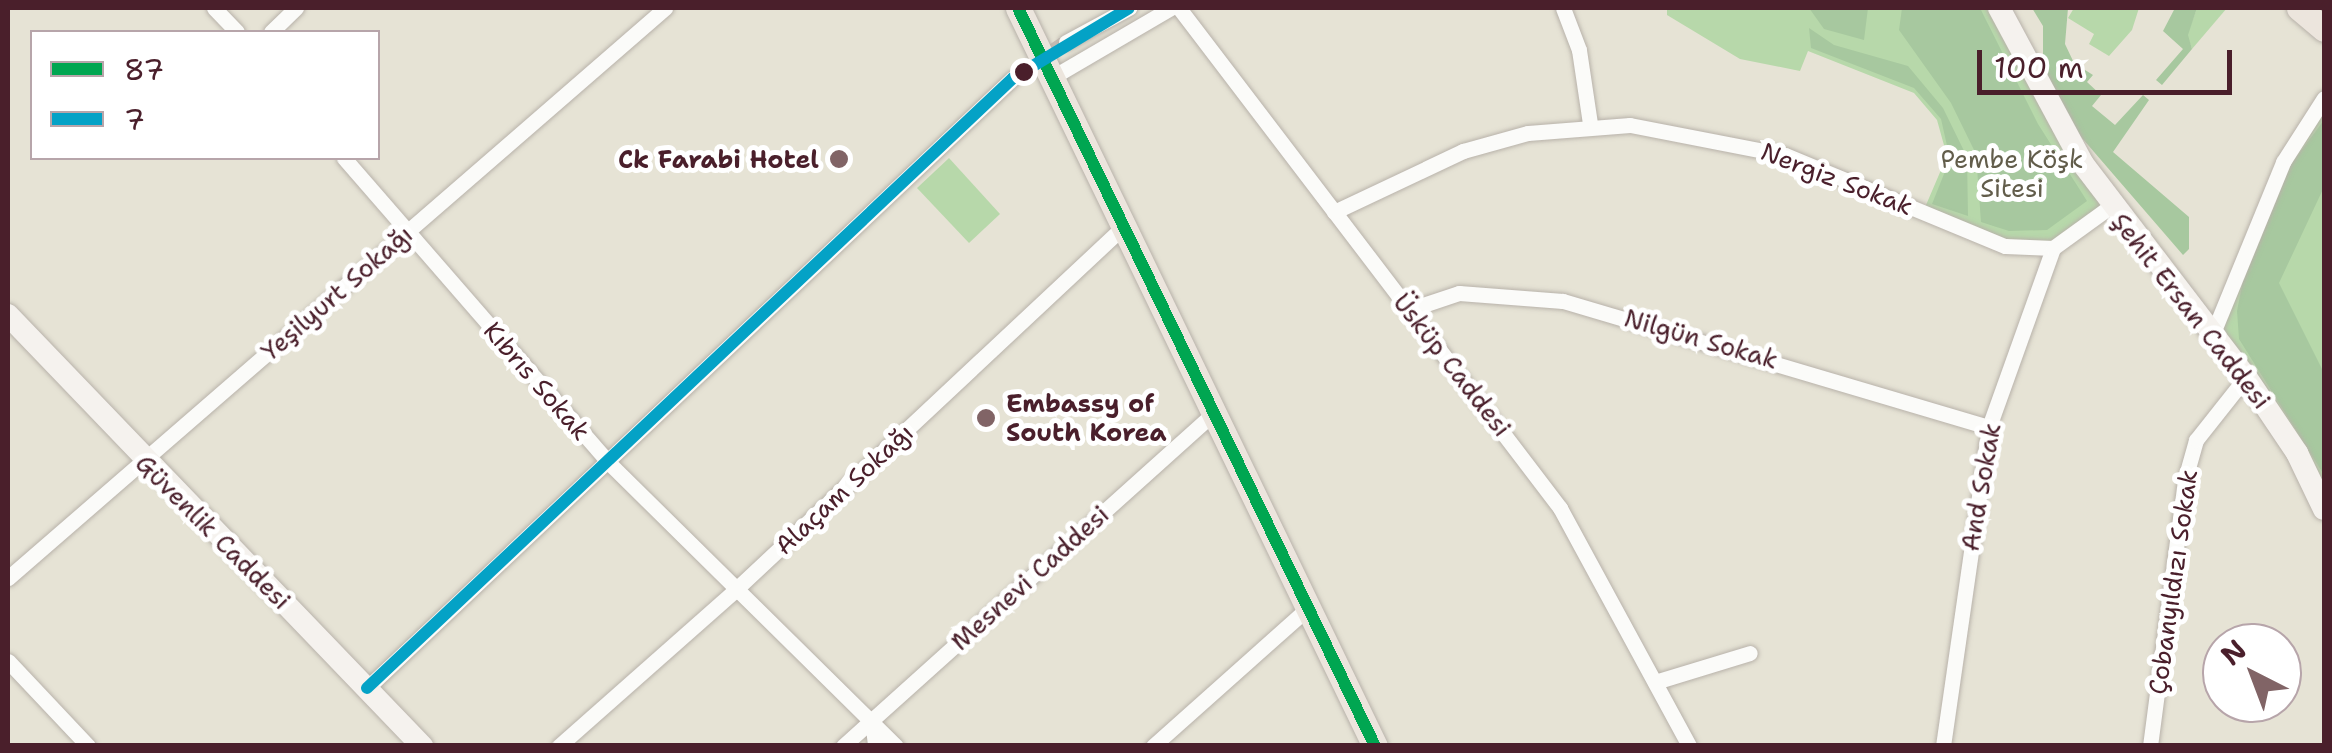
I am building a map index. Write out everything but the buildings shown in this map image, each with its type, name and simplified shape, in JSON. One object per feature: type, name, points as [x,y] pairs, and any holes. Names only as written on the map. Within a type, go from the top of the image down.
[{"type":"main road","points":[[1018,8],[1375,746]]},
{"type":"main road","name":"Şehit Ersan Caddesi","points":[[1999,8],[2051,112],[2110,206],[2246,378],[2297,452],[2324,510]]},
{"type":"main road","points":[[2298,8],[2324,29]]},
{"type":"main road","name":"Güvenlik Caddesi","points":[[8,315],[142,460],[422,746]]},
{"type":"street","points":[[214,8],[235,30]]},
{"type":"street","points":[[272,30],[296,8]]},
{"type":"street","name":"Yeşilyurt Sokağı","points":[[8,578],[665,8]]},
{"type":"street","points":[[1066,42],[1128,8]]},
{"type":"street","points":[[1051,78],[1171,8]]},
{"type":"street","name":"Üsküp Caddesi","points":[[1179,8],[1560,508],[1689,746]]},
{"type":"street","points":[[1563,8],[1580,50],[1590,124]]},
{"type":"street","points":[[367,688],[1013,78]]},
{"type":"street","points":[[2213,333],[2283,162],[2324,98]]},
{"type":"street","name":"Nergiz Sokak","points":[[1334,212],[1463,151],[1590,124],[1711,136],[1785,154],[2006,246],[2053,248]]},
{"type":"street","name":"Kıbrıs Sokak","points":[[346,160],[609,463],[734,592],[896,746]]},
{"type":"street","points":[[2053,248],[2110,206]]},
{"type":"street","name":"Alaçam Sokağı","points":[[560,746],[734,592],[1124,226]]},
{"type":"street","name":"And Sokak","points":[[1943,746],[1989,427],[2053,248]]},
{"type":"street","name":"Nilgün Sokak","points":[[1408,310],[1458,293],[1563,300],[1989,427]]},
{"type":"street","name":"Çobanyıldızı Sokak","points":[[2150,746],[2185,478],[2196,440],[2246,378]]},
{"type":"street","name":"Mesnevi Caddesi","points":[[844,746],[1216,411]]},
{"type":"street","points":[[1154,746],[1308,608]]},
{"type":"street","points":[[1655,682],[1750,653]]},
{"type":"street","points":[[8,661],[88,746]]},
{"type":"street","points":[[872,720],[876,746]]},
{"type":"green space","name":"Pembe Köşk Sitesi","points":[[1667,8],[2013,8],[2006,20],[2111,206],[2053,248],[2005,246],[1923,212],[1947,156],[1937,120],[1914,93],[1808,51],[1800,71],[1740,59],[1667,15]]},
{"type":"green space","points":[[1809,8],[1868,8],[1864,40],[1824,29]]},
{"type":"green space","points":[[1902,8],[1980,8],[2038,124],[2087,201],[2047,230],[2009,231],[1981,222],[1976,154],[1951,103],[1899,30]]},
{"type":"green space","points":[[2032,8],[2068,8],[2065,44],[2074,63],[2093,75],[2087,82],[2101,95],[2092,106],[2115,125],[2143,95],[2149,100],[2113,152],[2189,217],[2189,249],[2183,255],[2069,123],[2043,73],[2043,26]]},
{"type":"green space","points":[[2074,8],[2139,8],[2132,30],[2109,56],[2089,44],[2094,34],[2068,18]]},
{"type":"green space","points":[[2175,8],[2197,8],[2188,35],[2192,49],[2162,85],[2156,80],[2183,49],[2163,31]]},
{"type":"green space","points":[[2197,8],[2227,8],[2192,49],[2187,35]]},
{"type":"green space","points":[[1809,28],[1834,45],[1908,66],[1943,108],[1967,157],[1968,216],[1932,204],[1950,159],[1941,119],[1914,88],[1811,48]]},
{"type":"green space","points":[[2324,98],[2324,509],[2213,333],[2235,271]]},
{"type":"green space","points":[[2324,120],[2324,187],[2279,283],[2324,373],[2324,475],[2239,339],[2237,311],[2244,275],[2289,167]]},
{"type":"green space","points":[[949,158],[1000,214],[969,243],[917,188]]},
{"type":"tunnel","points":[[1013,78],[1066,42]]},
{"type":"transit line","name":"87","points":[[1018,8],[1375,746]]},
{"type":"transit line","name":"7","points":[[367,688],[1013,78],[1129,8]]},
{"type":"place","name":"Ck Farabi Hotel","points":[[839,159]]},
{"type":"place","name":"Embassy of South Korea","points":[[986,418]]}]
